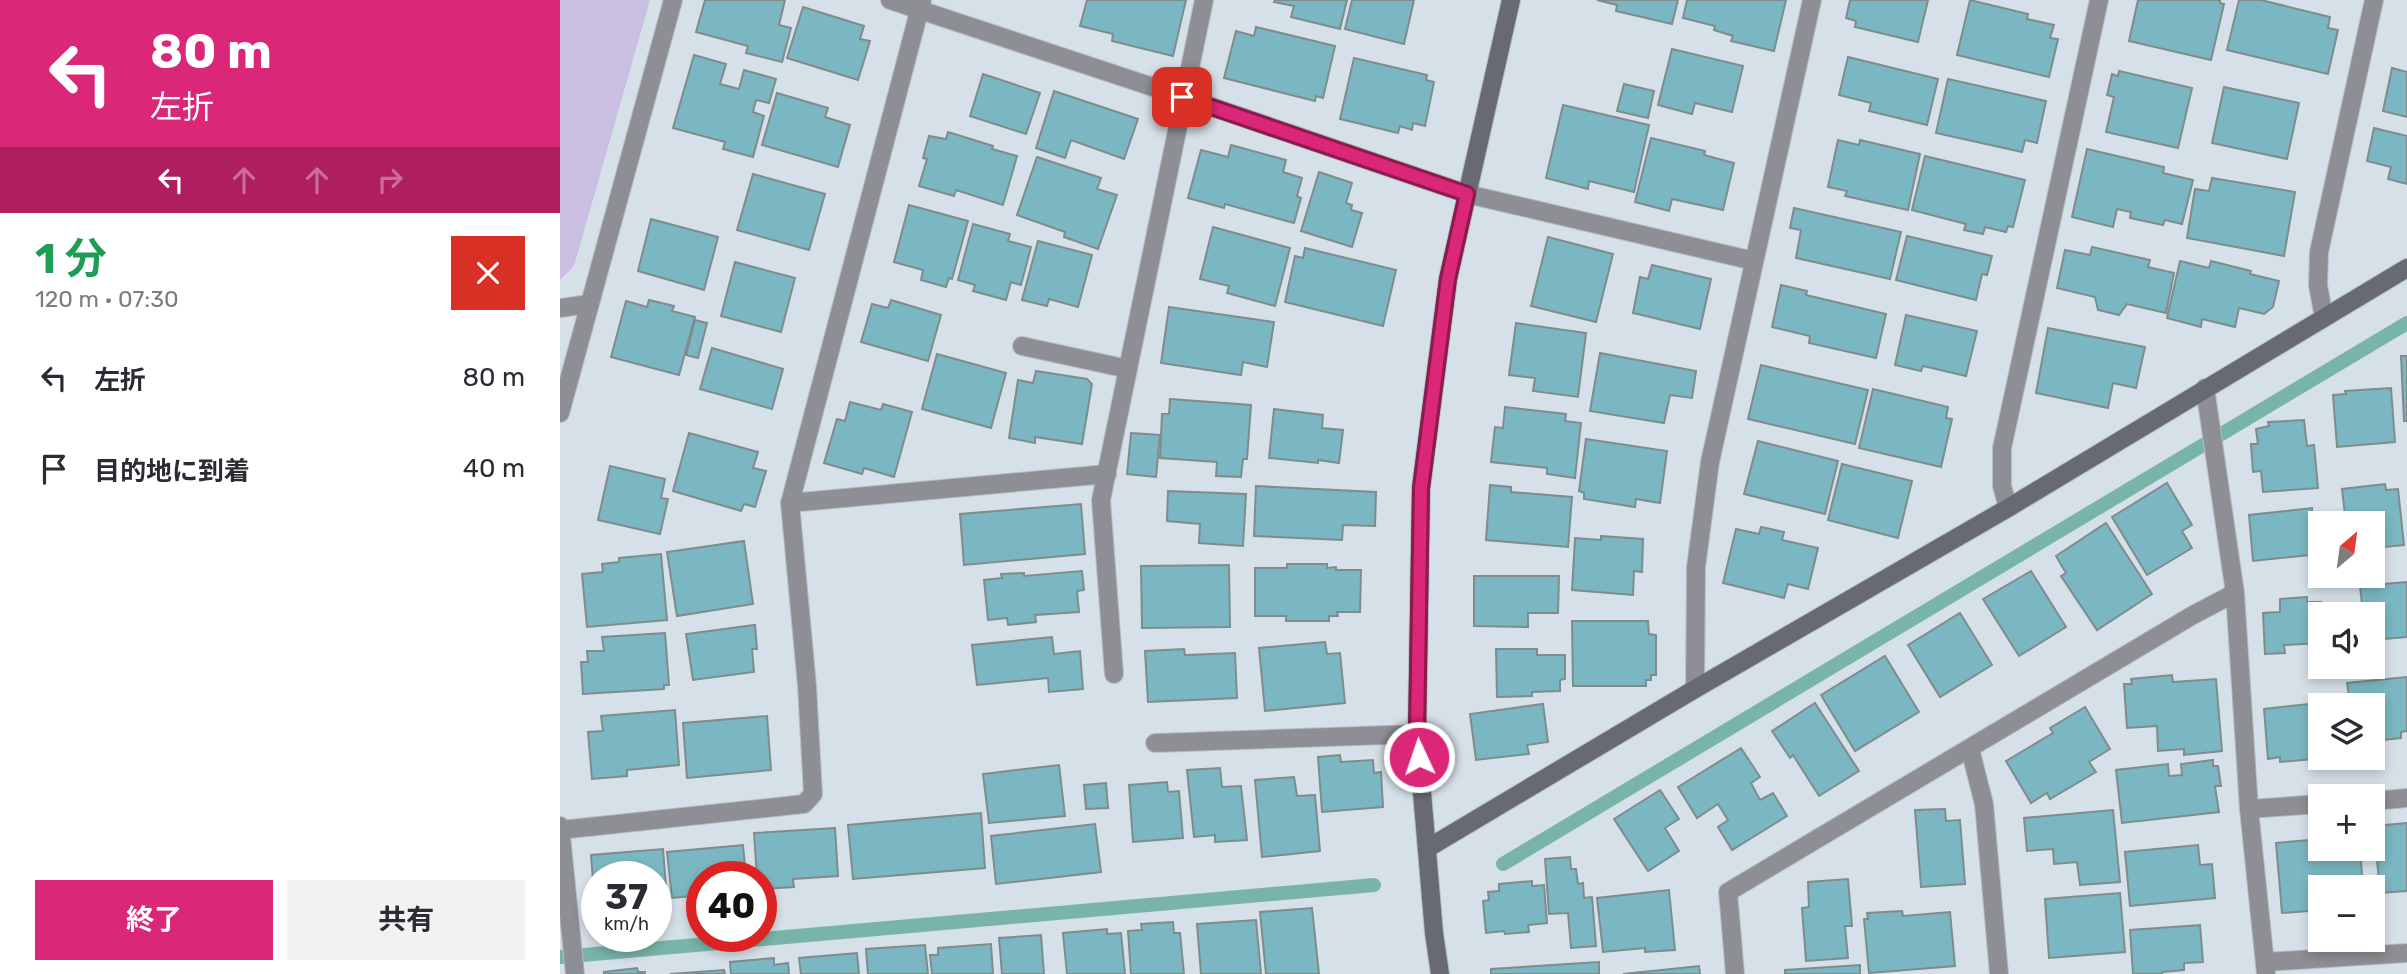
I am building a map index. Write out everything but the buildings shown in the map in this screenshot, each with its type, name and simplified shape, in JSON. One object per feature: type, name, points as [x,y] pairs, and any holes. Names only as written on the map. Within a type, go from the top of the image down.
[{"type":"street","points":[[560,413],[673,0]]},
{"type":"street","points":[[890,0],[921,5],[1467,194],[1754,261]]},
{"type":"street","points":[[1114,674],[1101,500],[1204,0]]},
{"type":"street","points":[[1440,974],[1417,734],[1421,488],[1448,279],[1511,0]]},
{"type":"street","points":[[1695,689],[1696,567],[1710,462],[1812,0]]},
{"type":"street","points":[[2008,508],[2002,486],[2002,449],[2099,0]]},
{"type":"street","points":[[2324,318],[2318,285],[2319,252],[2374,0]]},
{"type":"street","points":[[575,974],[560,828],[804,804],[813,794],[807,686],[790,503],[921,5]]},
{"type":"street","points":[[1428,848],[1695,689],[2008,508],[2407,268]]},
{"type":"street","points":[[560,307],[589,304]]},
{"type":"street","points":[[1022,346],[1128,369]]},
{"type":"street","points":[[2205,388],[2235,593],[2249,809],[2266,968],[2407,953]]},
{"type":"street","points":[[790,503],[1107,474]]},
{"type":"street","points":[[1735,974],[1728,892],[2193,615],[2235,593]]},
{"type":"street","points":[[1156,743],[1417,734]]},
{"type":"street","points":[[1970,749],[1984,804],[1999,974]]},
{"type":"street","points":[[2385,800],[2407,798]]},
{"type":"street","points":[[2249,809],[2308,805]]},
{"type":"shaded area","points":[[560,0],[650,0],[574,266],[560,280]]},
{"type":"waterway","points":[[1503,864],[2407,323]]},
{"type":"waterway","points":[[560,957],[1374,885]]},
{"type":"route","points":[[1182,97],[1467,194],[1448,279],[1421,488],[1417,734],[1419,757]]}]
